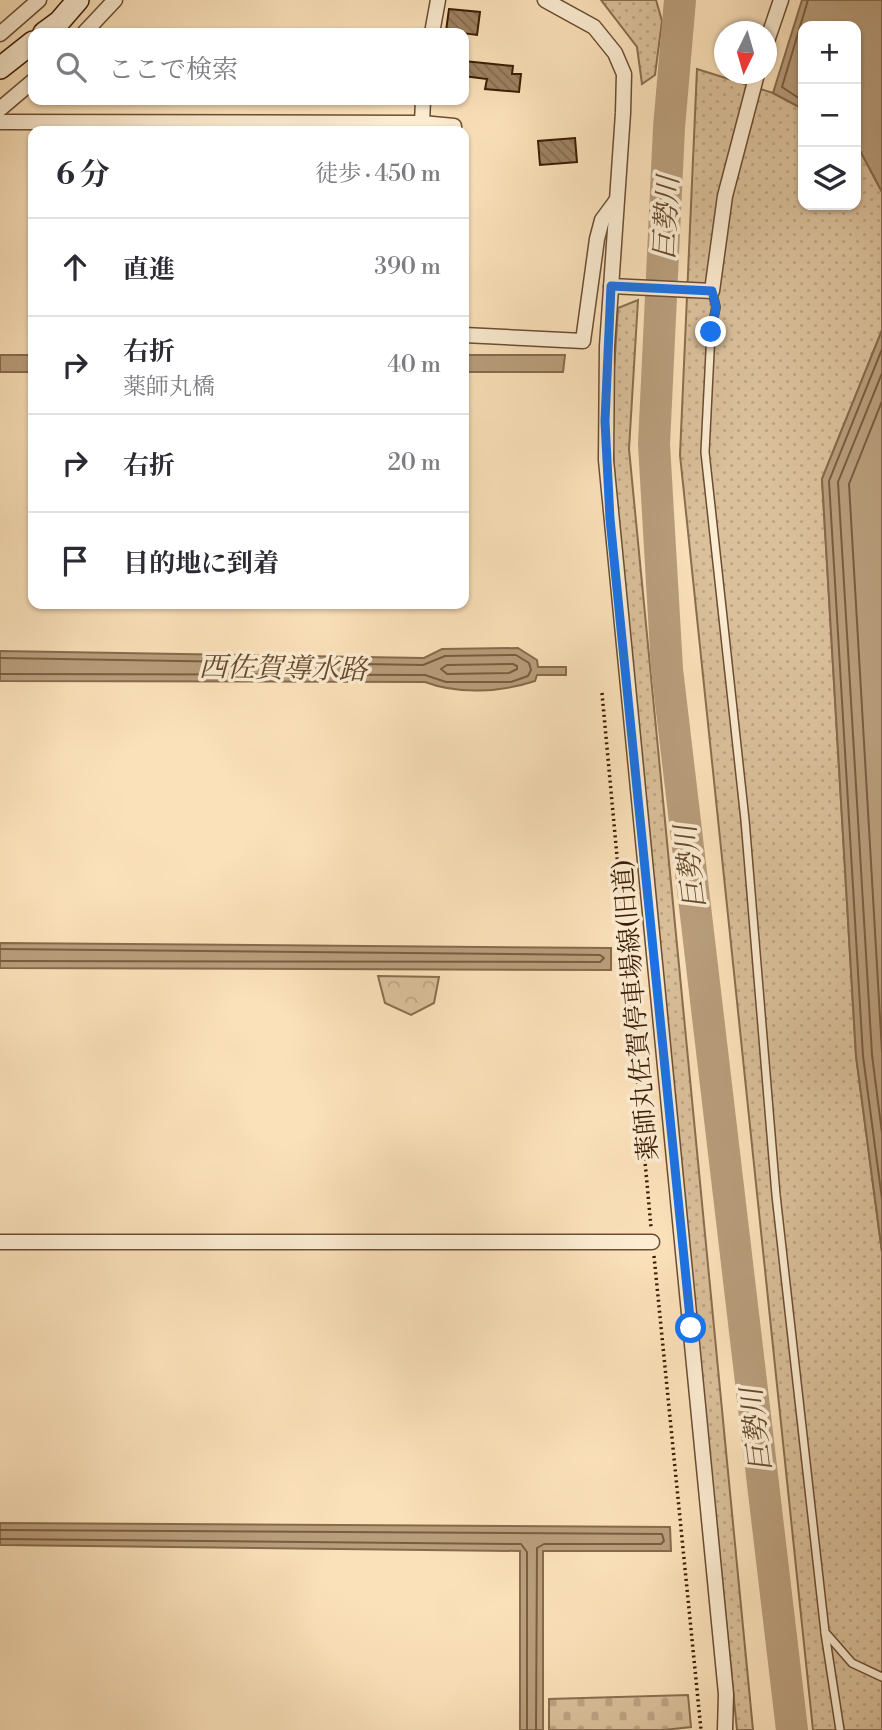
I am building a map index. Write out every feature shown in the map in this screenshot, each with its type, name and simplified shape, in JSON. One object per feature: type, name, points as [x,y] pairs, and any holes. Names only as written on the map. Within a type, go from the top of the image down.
[{"type":"main road","points":[[50,28],[78,0]]},
{"type":"main road","points":[[0,68],[28,46]]},
{"type":"street","points":[[0,34],[39,0]]},
{"type":"street","points":[[89,28],[115,0]]},
{"type":"street","points":[[433,28],[438,0]]},
{"type":"street","name":"薬師丸佐賀停車場線(旧道)","points":[[545,0],[594,27],[615,53],[624,74],[605,421],[610,519],[725,1680],[725,1730]]},
{"type":"street","points":[[774,21],[781,0]]},
{"type":"street","points":[[611,286],[712,291],[725,196],[753,84]]},
{"type":"street","points":[[0,109],[28,85]]},
{"type":"street","points":[[422,123],[423,105]]},
{"type":"street","points":[[0,122],[422,123],[446,126]]},
{"type":"street","points":[[469,335],[583,341],[597,239],[602,220],[617,201]]},
{"type":"street","points":[[0,1242],[652,1242]]},
{"type":"lane","points":[[712,291],[716,307],[711,332],[705,452],[745,820],[776,1195],[825,1632],[840,1730]]},
{"type":"lane","points":[[825,1632],[852,1663],[882,1677]]},
{"type":"path","points":[[602,693],[652,1242],[701,1730]]},
{"type":"green space","points":[[601,0],[656,0],[662,21],[655,75],[642,84],[637,47]]},
{"type":"green space","points":[[697,69],[714,74],[714,84],[744,84],[773,93],[798,106],[798,210],[861,210],[861,152],[882,192],[882,330],[822,479],[856,1056],[882,1252],[882,1730],[813,1730],[680,455]]},
{"type":"green space","points":[[638,300],[629,449],[753,1730],[737,1730],[619,549],[611,417],[618,308]]},
{"type":"green space","points":[[378,976],[439,977],[434,1003],[411,1015],[385,1003]]},
{"type":"green space","points":[[688,1695],[691,1727],[664,1730],[549,1730],[549,1699]]},
{"type":"water","points":[[802,0],[882,0],[882,192],[861,152],[861,21],[798,21],[798,106],[773,93]]},
{"type":"water","points":[[882,330],[882,1252],[856,1056],[822,479]]},
{"type":"water","points":[[0,355],[28,355],[28,372],[0,372]]},
{"type":"water","points":[[469,355],[565,355],[563,372],[469,372]]},
{"type":"water","name":"西佐賀導水路","points":[[518,648],[537,660],[538,667],[566,667],[566,675],[537,675],[535,681],[522,685],[480,691],[452,689],[425,682],[0,681],[0,651],[424,658],[442,649]]},
{"type":"water","points":[[0,943],[611,948],[611,970],[0,968]]},
{"type":"water","points":[[0,1523],[670,1527],[671,1551],[543,1551],[543,1730],[520,1730],[520,1551],[0,1545]]},
{"type":"building","points":[[449,9],[480,12],[477,35],[469,34],[469,28],[446,28]]},
{"type":"building","points":[[469,62],[513,66],[512,74],[521,74],[519,92],[485,89],[487,79],[469,77]]},
{"type":"building","points":[[575,138],[577,162],[540,165],[538,141]]},
{"type":"waterway","name":"巨勢川","points":[[680,0],[669,128],[654,444],[667,669],[792,1730]]},
{"type":"route","points":[[691,1328],[610,519],[605,421],[611,286],[712,291],[716,307],[711,332]]}]
